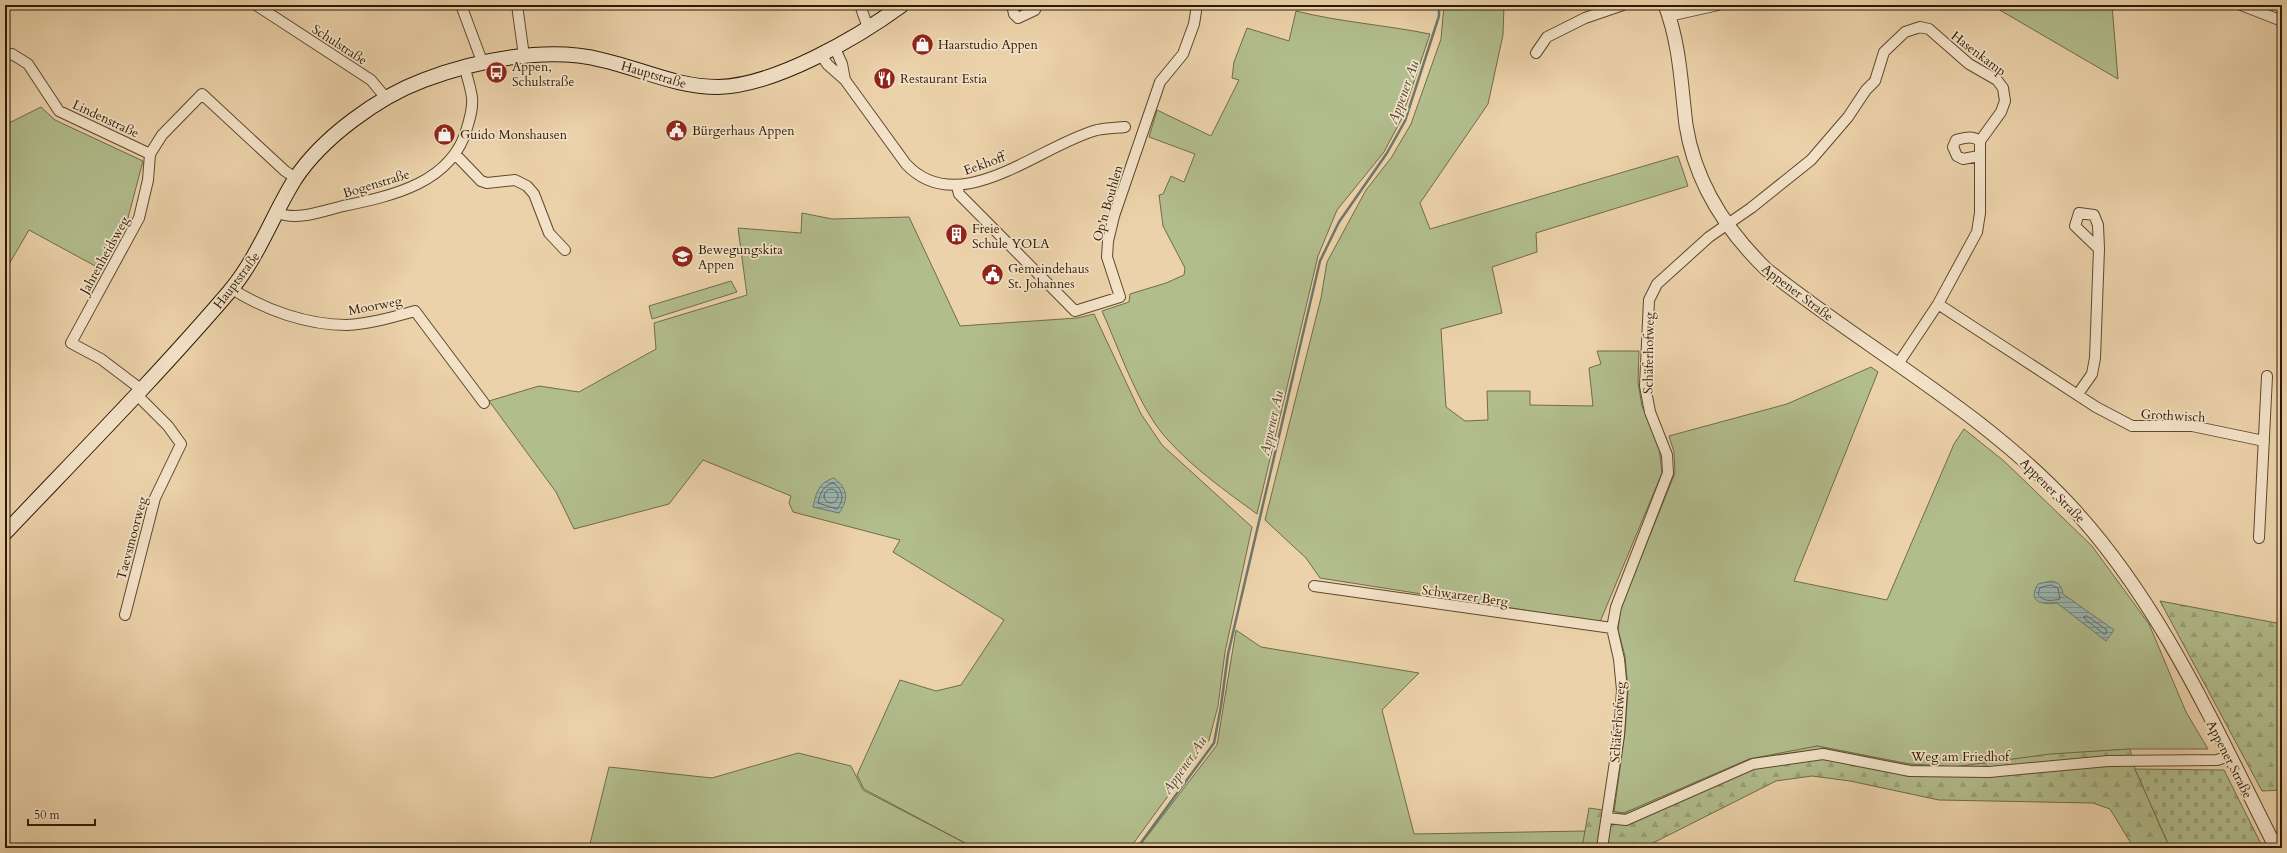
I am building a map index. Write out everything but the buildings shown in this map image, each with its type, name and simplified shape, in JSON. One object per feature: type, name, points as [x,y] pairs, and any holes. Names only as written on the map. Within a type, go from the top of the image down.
[{"type":"main road","name":"Hauptstraße","points":[[5,533],[139,392],[232,289],[254,258],[296,178],[333,137],[386,98],[426,79],[465,68],[524,56],[560,54],[594,58],[687,85],[718,87],[737,85],[775,75],[820,54],[868,28],[902,5]]},
{"type":"street","name":"Schulstraße","points":[[256,5],[371,80],[386,98]]},
{"type":"street","points":[[461,5],[483,64]]},
{"type":"street","points":[[517,5],[524,56]]},
{"type":"street","points":[[860,5],[868,28]]},
{"type":"street","points":[[1012,5],[1014,14],[1018,18],[1035,10],[1030,5]]},
{"type":"street","name":"Op'n Bouhlen","points":[[957,186],[959,194],[1075,311],[1120,297],[1107,257],[1108,241],[1113,222],[1160,82],[1183,54],[1194,24],[1197,5]]},
{"type":"street","points":[[1536,53],[1547,37],[1585,18],[1623,5]]},
{"type":"street","points":[[1718,5],[1667,11],[1680,57],[1689,141],[1706,188],[1725,224]]},
{"type":"street","points":[[2241,5],[2282,21]]},
{"type":"street","name":"Hasenkamp","points":[[1725,224],[1750,208],[1811,160],[1848,117],[1866,90],[1875,81],[1884,52],[1905,32],[1913,29],[1920,27],[1929,29],[1969,64],[1996,80],[2003,88],[2005,101],[2001,112],[1980,142]]},
{"type":"street","name":"Eekhoff","points":[[834,46],[843,68],[845,80]]},
{"type":"street","name":"Lindenstraße","points":[[5,56],[12,54],[28,64],[59,111],[150,154]]},
{"type":"street","name":"Eekhoff","points":[[820,54],[828,65],[845,80],[912,170],[924,178],[938,184],[957,186],[978,182],[1097,130],[1125,127]]},
{"type":"street","name":"Bogenstraße","points":[[278,213],[292,217],[357,203],[406,189],[436,174],[456,155],[466,134],[472,106],[465,68]]},
{"type":"street","name":"Jahrenheidsweg","points":[[139,392],[101,359],[71,343],[140,218],[148,180],[150,154],[162,135],[202,94],[285,171],[296,178]]},
{"type":"street","points":[[1898,364],[1938,304],[1977,232],[1980,213],[1980,142],[1971,137],[1956,140],[1953,147],[1957,156],[1963,159],[1979,156]]},
{"type":"street","points":[[456,155],[481,181],[515,180],[527,186],[534,194],[549,233],[564,250]]},
{"type":"street","name":"Appener Straße","points":[[1725,224],[1746,250],[1766,269],[1992,433],[2028,464],[2085,521],[2122,567],[2162,629],[2276,848]]},
{"type":"street","name":"Schäferhofweg","points":[[1602,848],[1608,818],[1619,735],[1622,690],[1619,659],[1612,628],[1616,607],[1668,473],[1667,455],[1650,412],[1645,386],[1649,300],[1657,284],[1725,224]]},
{"type":"street","points":[[1938,304],[2078,394],[2092,374],[2095,358],[2099,249]]},
{"type":"street","name":"Moorweg","points":[[232,289],[271,309],[319,322],[347,325],[361,324],[415,311],[484,403]]},
{"type":"street","points":[[2259,538],[2267,376]]},
{"type":"street","name":"Taevsmoorweg","points":[[125,615],[155,498],[181,444],[139,392]]},
{"type":"street","name":"Grothwisch","points":[[2078,394],[2132,426],[2192,426],[2264,441]]},
{"type":"street","name":"Schwarzer Berg","points":[[1314,586],[1612,628]]},
{"type":"street","name":"Weg am Friedhof","points":[[1608,818],[1626,820],[1753,764],[1823,754],[1910,771],[1981,772],[2108,761],[2217,760],[2229,756]]},
{"type":"green space","points":[[1444,5],[1504,5],[1503,35],[1488,104],[1420,203],[1430,229],[1678,156],[1688,186],[1536,233],[1537,252],[1492,267],[1502,313],[1441,329],[1446,407],[1465,421],[1488,420],[1487,391],[1530,391],[1530,405],[1593,406],[1589,368],[1601,364],[1597,351],[1639,351],[1638,382],[1642,406],[1659,447],[1662,473],[1600,622],[1320,578],[1306,558],[1265,520],[1321,298],[1327,262],[1366,190],[1391,158],[1411,124],[1441,39]]},
{"type":"green space","points":[[1991,5],[2112,5],[2118,79]]},
{"type":"green space","points":[[1296,11],[1329,18],[1430,34],[1401,120],[1384,152],[1337,210],[1318,256],[1257,514],[1189,461],[1178,451],[1158,427],[1139,396],[1102,311],[1129,302],[1130,294],[1166,283],[1184,275],[1185,268],[1163,226],[1159,195],[1163,194],[1171,176],[1184,182],[1195,154],[1149,137],[1157,110],[1211,136],[1239,80],[1232,78],[1234,62],[1247,28],[1289,41]]},
{"type":"green space","points":[[41,107],[55,120],[143,161],[128,218],[97,267],[29,230],[5,271],[5,125]]},
{"type":"green space","points":[[802,213],[832,219],[909,217],[960,326],[1077,318],[1094,314],[1141,414],[1162,445],[1252,527],[1225,652],[1218,706],[1209,740],[1130,848],[589,848],[609,767],[712,778],[798,753],[851,766],[863,790],[965,843],[864,789],[857,775],[900,680],[936,691],[961,685],[1004,620],[893,552],[900,540],[793,512],[789,503],[791,496],[703,460],[669,504],[574,529],[556,492],[489,401],[539,386],[579,392],[656,349],[654,323],[747,295],[738,228],[801,233]]},
{"type":"green space","points":[[731,281],[737,292],[652,319],[649,306]]},
{"type":"green space","points":[[1871,367],[1878,372],[1794,581],[1887,600],[1954,444],[1964,429],[2004,461],[2092,546],[2149,624],[2186,712],[2208,749],[2130,749],[2056,754],[1954,767],[1909,764],[1817,746],[1624,813],[1614,812],[1625,732],[1628,690],[1625,656],[1618,630],[1621,607],[1675,473],[1674,452],[1669,436],[1787,404]]},
{"type":"green space","points":[[2160,601],[2282,624],[2282,790],[2262,791]]},
{"type":"green space","points":[[1236,630],[1261,647],[1419,673],[1382,710],[1414,834],[1586,831],[1582,848],[1138,848],[1217,745]]},
{"type":"green space","points":[[1817,746],[1909,764],[1954,767],[2050,754],[2130,749],[2135,769],[2170,848],[2134,848],[2110,809],[2093,803],[1939,800],[1850,781],[1812,776],[1776,781],[1643,848],[1582,848],[1589,808],[1624,813],[1749,759]]},
{"type":"green space","points":[[2135,769],[2224,770],[2263,848],[2170,848]]},
{"type":"water","points":[[834,478],[842,486],[846,494],[846,499],[839,513],[813,507],[815,497],[819,489],[825,482]]},
{"type":"water","points":[[2051,581],[2060,585],[2063,594],[2114,630],[2106,641],[2057,603],[2041,603],[2035,598],[2035,590],[2038,584]]},
{"type":"waterway","name":"Appener Au","points":[[1137,848],[1214,743],[1228,654],[1320,261],[1339,222],[1387,153],[1405,121],[1439,16],[1439,5]]},
{"type":"place","name":"Haarstudio Appen","points":[[923,44]]},
{"type":"place","name":"Appen, Schulstraße","points":[[496,73]]},
{"type":"place","name":"Restaurant Estia","points":[[884,78]]},
{"type":"place","name":"Bürgerhaus Appen","points":[[677,130]]},
{"type":"place","name":"Guido Monshausen","points":[[444,134]]},
{"type":"place","name":"Freie Schule YOLA","points":[[956,235]]},
{"type":"place","name":"Bewegungskita Appen","points":[[682,256]]},
{"type":"place","name":"Gemeindehaus St. Johannes","points":[[992,275]]}]
